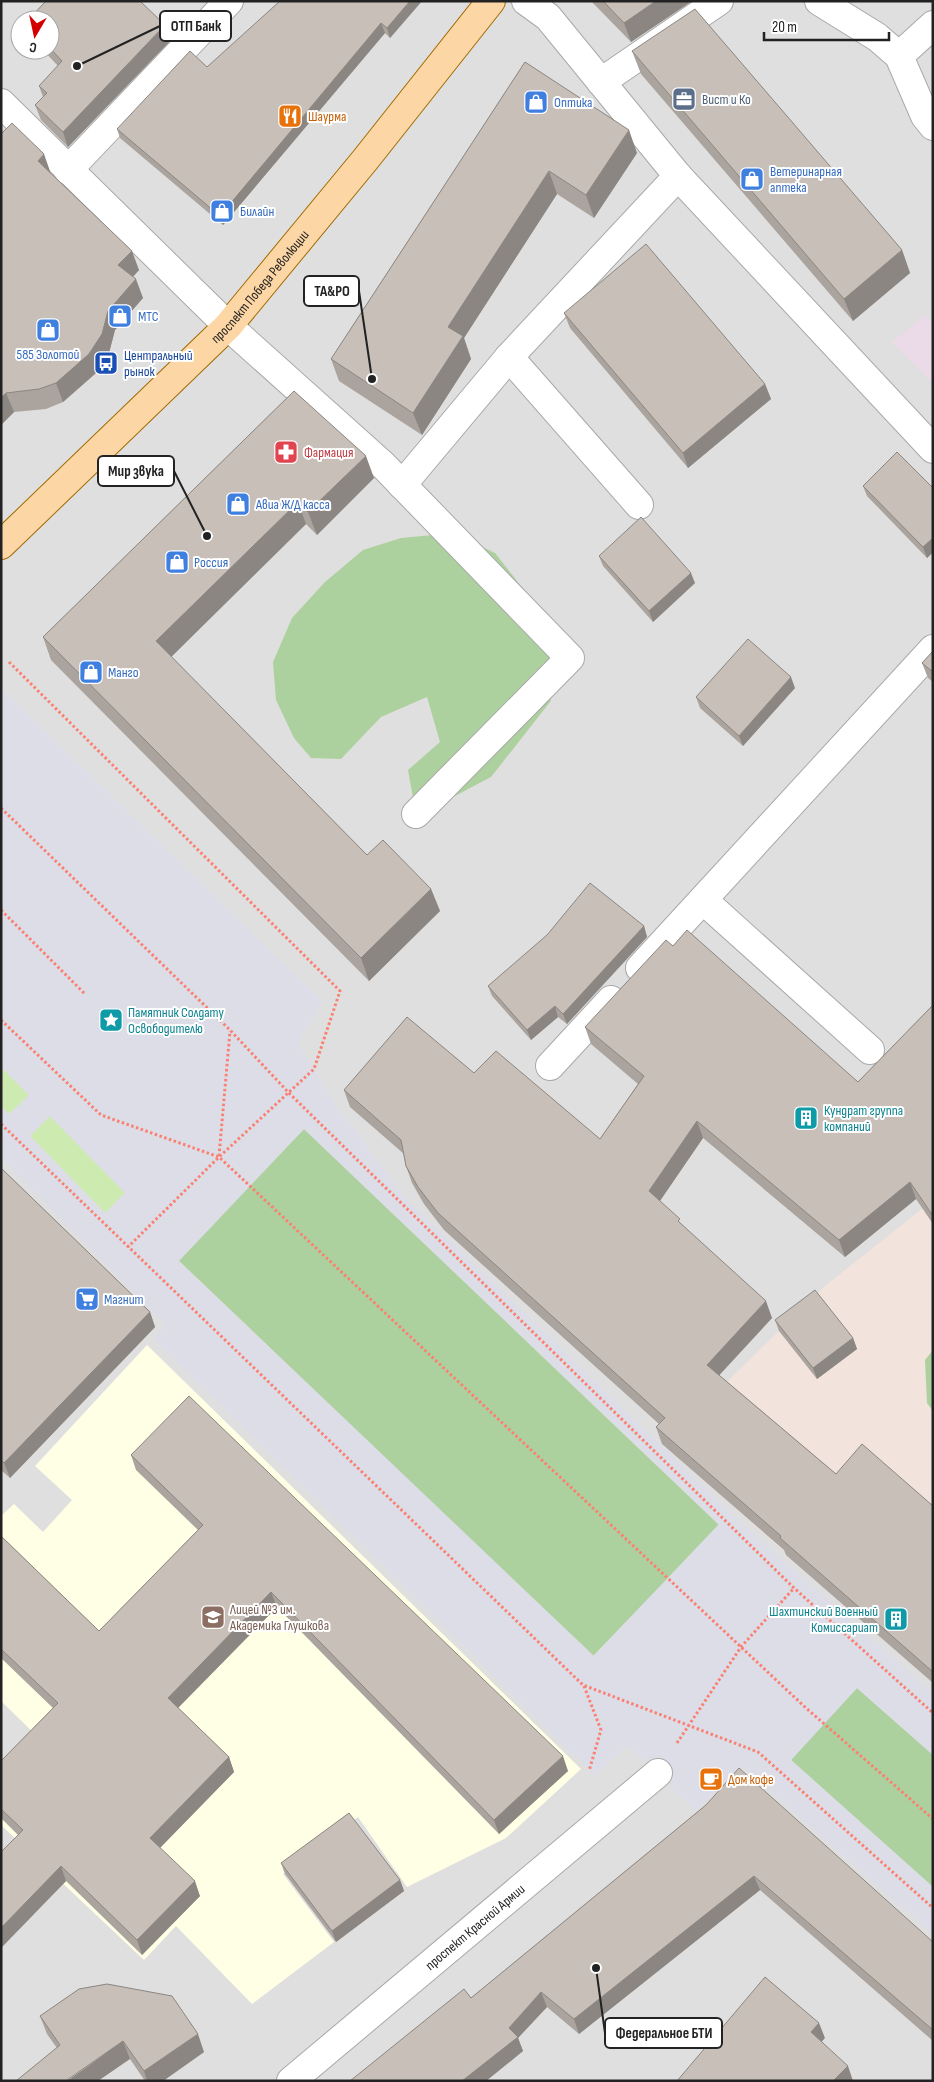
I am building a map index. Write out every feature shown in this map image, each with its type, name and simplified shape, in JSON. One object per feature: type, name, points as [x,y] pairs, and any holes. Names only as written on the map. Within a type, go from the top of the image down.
[{"type":"main road","name":"проспект Победа Революции","points":[[1,545],[228,326],[365,160],[491,1]]},
{"type":"street","points":[[68,170],[229,1]]},
{"type":"street","points":[[526,1],[548,17],[678,176],[933,449]]},
{"type":"street","points":[[602,82],[719,1]]},
{"type":"street","points":[[819,1],[877,37],[899,56],[925,116],[933,126]]},
{"type":"street","points":[[899,56],[933,25]]},
{"type":"street","points":[[1,103],[228,326],[383,465],[570,658],[416,814]]},
{"type":"street","points":[[402,485],[510,357],[678,176]]},
{"type":"street","points":[[510,357],[639,505]]},
{"type":"street","points":[[550,1066],[933,648]]},
{"type":"street","points":[[703,900],[870,1050]]},
{"type":"street","name":"проспект Красной Армии","points":[[291,2081],[658,1773]]},
{"type":"path","points":[[9,662],[340,991],[314,1069],[219,1157],[128,1247]]},
{"type":"path","points":[[1,808],[230,1030],[289,1093],[794,1588],[933,1713]]},
{"type":"path","points":[[1,910],[85,994]]},
{"type":"path","points":[[1,1020],[101,1115],[219,1157],[806,1708],[933,1819]]},
{"type":"path","points":[[219,1157],[230,1030]]},
{"type":"path","points":[[1,1124],[583,1685],[758,1752],[933,1908]]},
{"type":"path","points":[[658,1773],[741,1647],[794,1588]]},
{"type":"path","points":[[583,1685],[601,1730],[589,1771]]},
{"type":"shaded area","points":[[1,1],[933,1],[933,2081],[1,2081]]},
{"type":"shaded area","points":[[926,315],[933,323],[933,383],[892,342]]},
{"type":"shaded area","points":[[1,688],[323,1002],[297,1042],[331,1098],[403,1195],[734,1516],[933,1693],[933,1755],[857,1688],[791,1760],[933,1887],[933,1934],[743,1768],[695,1811],[628,1745],[595,1776],[153,1338],[166,1326],[1,1158],[1,1107],[9,1114],[29,1095],[1,1067]],"holes":[[[50,1116],[125,1193],[105,1213],[30,1136]],[[304,1129],[719,1524],[594,1656],[179,1261]]]},
{"type":"shaded area","points":[[933,1200],[933,1683],[663,1444],[825,1286]]},
{"type":"shaded area","name":"Лицей №3 им. Академика Глушкова","points":[[147,1345],[581,1769],[506,1838],[407,1887],[358,1817],[283,1874],[334,1942],[252,2004],[176,1926],[144,1960],[1,1825],[1,1779],[39,1738],[1,1701],[1,1516],[14,1504],[43,1532],[72,1500],[35,1466]]},
{"type":"green space","points":[[454,533],[495,553],[517,581],[563,667],[550,702],[491,777],[419,815],[416,814],[408,770],[440,742],[427,697],[381,717],[341,759],[311,758],[294,738],[276,700],[273,662],[292,618],[325,582],[363,550],[401,538]]},
{"type":"green space","points":[[1,1067],[29,1095],[9,1115],[1,1107]]},
{"type":"green space","points":[[50,1116],[125,1193],[105,1213],[30,1136]]},
{"type":"green space","points":[[304,1129],[719,1525],[593,1656],[178,1260]]},
{"type":"green space","points":[[933,1350],[933,1411],[927,1403],[925,1360]]},
{"type":"green space","points":[[857,1688],[933,1755],[933,1887],[791,1760]]},
{"type":"building","points":[[46,1],[140,1],[165,25],[63,132],[35,105],[47,93],[39,86],[62,61],[60,59],[60,10],[37,10]]},
{"type":"building","points":[[280,1],[410,1],[387,28],[381,23],[220,216],[117,129],[190,51],[207,67]]},
{"type":"building","points":[[603,1],[656,1],[624,23]]},
{"type":"building","points":[[695,9],[902,250],[844,299],[632,51]]},
{"type":"building","points":[[525,62],[629,130],[586,195],[549,171],[448,327],[463,336],[413,413],[331,359]]},
{"type":"building","points":[[12,123],[44,154],[38,161],[132,251],[118,265],[136,279],[108,311],[102,334],[89,354],[56,383],[39,389],[6,393],[1,398],[1,134]]},
{"type":"building","points":[[646,244],[765,384],[683,453],[564,313]]},
{"type":"building","points":[[294,391],[366,456],[308,512],[298,502],[156,641],[367,855],[383,840],[431,889],[361,958],[43,637]]},
{"type":"building","points":[[897,452],[933,488],[933,538],[923,547],[863,486]]},
{"type":"building","points":[[641,517],[691,573],[649,611],[599,556]]},
{"type":"building","points":[[748,639],[791,677],[739,736],[696,697]]},
{"type":"building","points":[[933,651],[933,672],[922,663]]},
{"type":"building","points":[[590,883],[644,926],[563,1014],[555,1006],[527,1030],[488,986],[547,935]]},
{"type":"building","points":[[687,930],[858,1082],[933,1005],[933,1216],[910,1182],[839,1240],[697,1121],[649,1191],[680,1219],[678,1221],[766,1301],[707,1365],[836,1474],[862,1444],[933,1506],[933,1672],[656,1427],[665,1418],[438,1213],[418,1187],[406,1166],[401,1140],[344,1090],[407,1017],[474,1073],[496,1051],[600,1139],[644,1076],[585,1027],[666,940],[673,946]]},
{"type":"building","points":[[1,1168],[150,1312],[4,1463],[1,1460]]},
{"type":"building","points":[[815,1290],[853,1338],[813,1368],[775,1320]]},
{"type":"building","points":[[189,1396],[563,1756],[494,1820],[271,1592],[168,1698],[229,1757],[150,1838],[195,1881],[137,1940],[61,1866],[1,1928],[1,1852],[23,1830],[1,1809],[1,1761],[58,1703],[1,1649],[1,1536],[99,1631],[203,1525],[131,1455]]},
{"type":"building","points":[[739,1768],[933,1942],[933,2030],[754,1876],[574,2019],[541,1992],[509,2028],[518,2037],[462,2081],[350,2081],[464,1989],[471,1998],[706,1805]]},
{"type":"building","points":[[349,1813],[400,1880],[332,1931],[281,1863]]},
{"type":"building","points":[[765,1977],[819,2023],[811,2032],[848,2066],[833,2081],[677,2081]]},
{"type":"building","points":[[107,1984],[172,1996],[198,2034],[144,2071],[123,2041],[67,2081],[16,2081],[60,2045],[40,2016],[79,1989]]},
{"type":"place","name":"ОТП Банк","points":[[77,66]]},
{"type":"place","name":"Вист и Ко","points":[[684,99]]},
{"type":"place","name":"Оптика","points":[[536,102]]},
{"type":"place","name":"Шаурма","points":[[290,116]]},
{"type":"place","name":"Ветеринарная аптека","points":[[752,179]]},
{"type":"place","name":"Билайн","points":[[222,211]]},
{"type":"place","name":"МТС","points":[[120,316]]},
{"type":"place","name":"585 Золотой","points":[[48,330]]},
{"type":"place","name":"Центральный рынок","points":[[106,363]]},
{"type":"place","name":"ТА&РО","points":[[372,379]]},
{"type":"place","name":"Фармация","points":[[286,452]]},
{"type":"place","name":"Авиа Ж/Д касса","points":[[238,504]]},
{"type":"place","name":"Мир звука","points":[[207,536]]},
{"type":"place","name":"Россия","points":[[177,562]]},
{"type":"place","name":"Манго","points":[[91,672]]},
{"type":"place","name":"Памятник Солдату Освободителю","points":[[111,1020]]},
{"type":"place","name":"Кундрат группа компаний","points":[[806,1118]]},
{"type":"place","name":"Магнит","points":[[87,1299]]},
{"type":"place","name":"Лицей №3 им. Академика Глушкова","points":[[213,1617]]},
{"type":"place","name":"Шахтинский Военный Комиссариат","points":[[896,1619]]},
{"type":"place","name":"Дом кофе","points":[[711,1779]]},
{"type":"place","name":"Федеральное БТИ","points":[[596,1968]]}]
